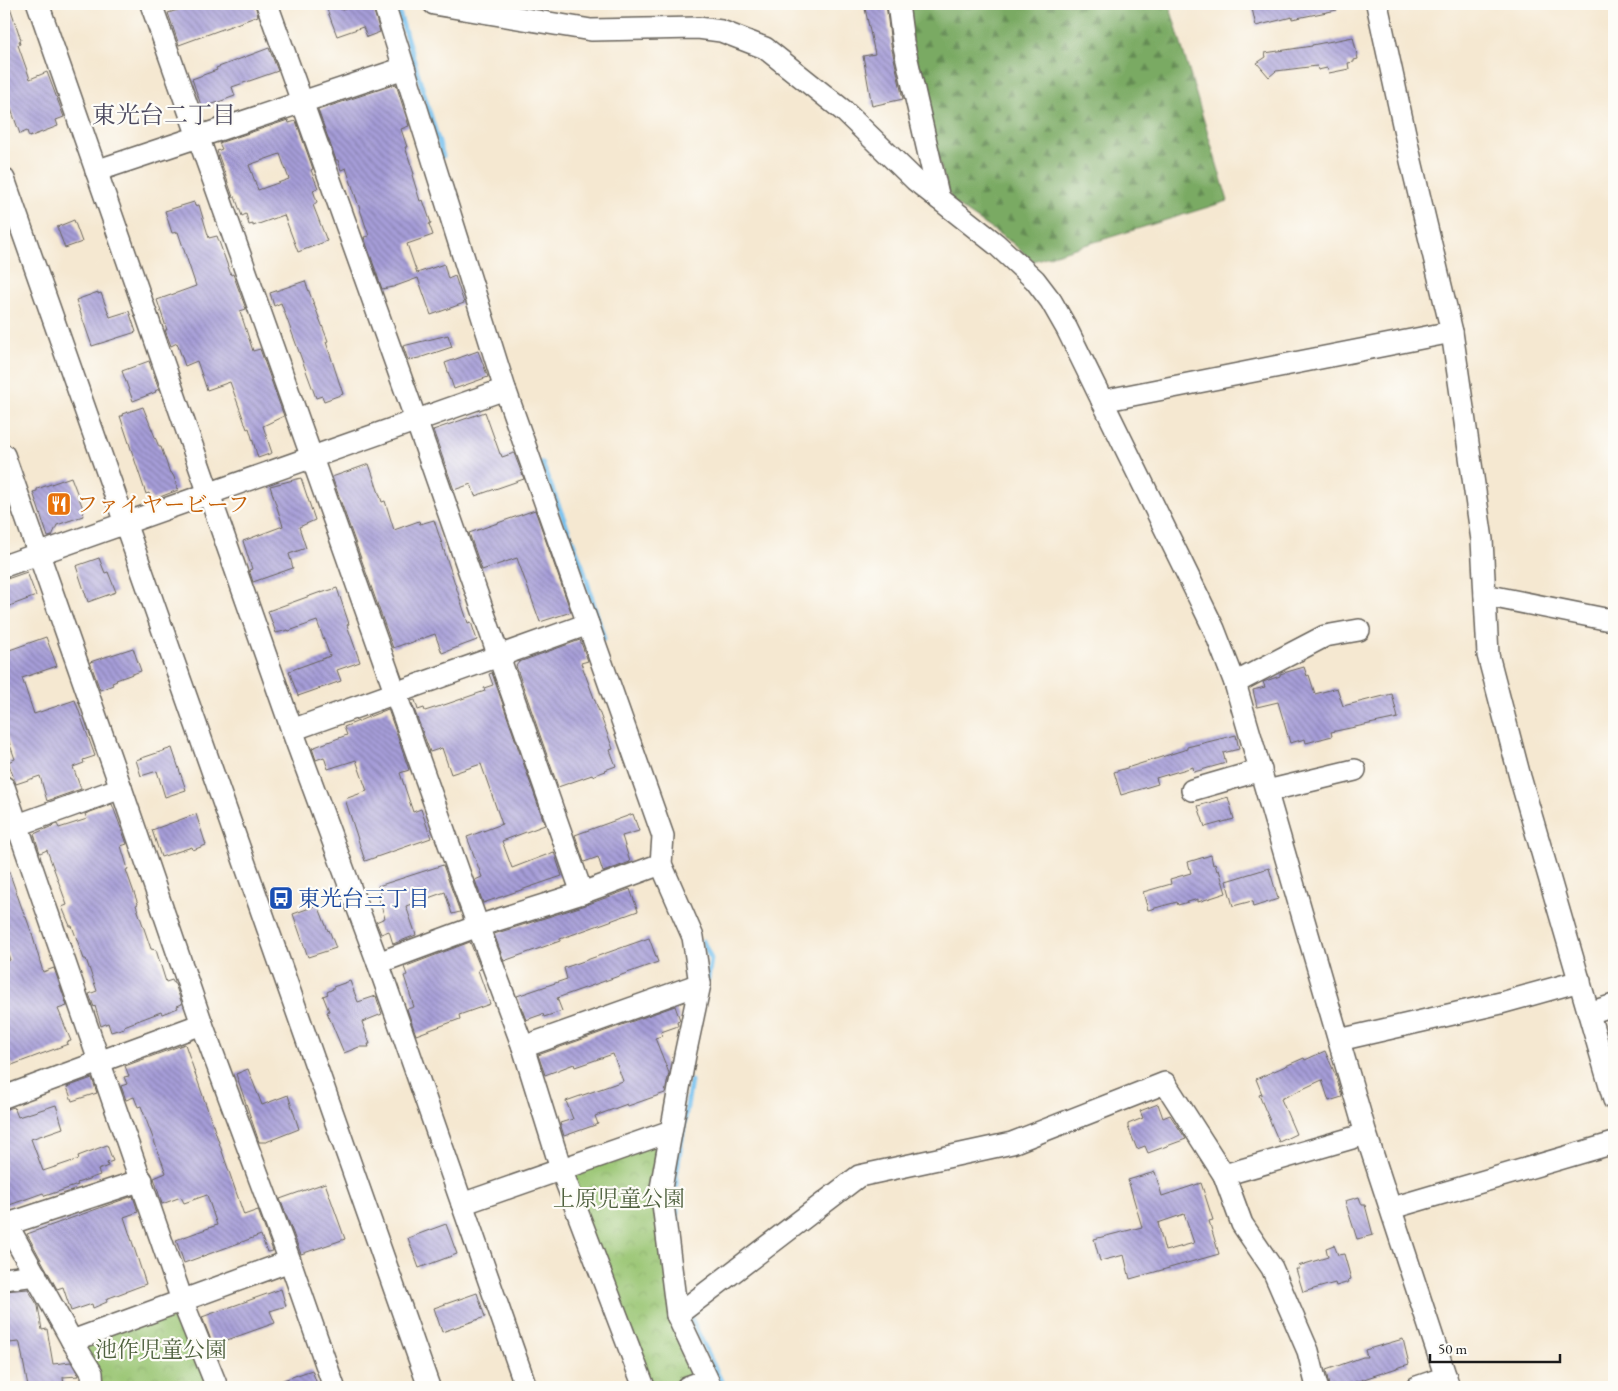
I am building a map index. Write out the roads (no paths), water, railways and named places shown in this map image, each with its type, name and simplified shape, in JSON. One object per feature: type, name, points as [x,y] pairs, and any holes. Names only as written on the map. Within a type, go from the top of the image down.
[{"type":"street","points":[[38,4],[292,730],[378,963],[526,1387]]},
{"type":"street","points":[[151,4],[478,926],[523,1047],[562,1169],[644,1387]]},
{"type":"street","points":[[267,4],[416,420],[582,893]]},
{"type":"street","points":[[384,4],[505,389],[662,836],[661,864],[693,937],[700,984],[661,1188],[676,1315],[708,1384],[686,1387]]},
{"type":"street","points":[[434,4],[591,30],[698,28],[721,31],[765,48],[844,111],[915,180],[996,244],[1035,280],[1051,301],[1067,329],[1214,629],[1235,683],[1366,1134],[1448,1382],[1417,1387]]},
{"type":"street","points":[[898,4],[903,42],[939,199]]},
{"type":"street","points":[[1377,4],[1411,161],[1452,332],[1482,540],[1488,655],[1520,777],[1614,1100]]},
{"type":"street","points":[[96,171],[404,68]]},
{"type":"street","points":[[4,179],[429,1387]]},
{"type":"street","points":[[1102,402],[1452,332]]},
{"type":"street","points":[[4,566],[505,389]]},
{"type":"street","points":[[4,455],[202,1024],[290,1261],[334,1387]]},
{"type":"street","points":[[1485,595],[1605,619],[1614,618]]},
{"type":"street","points":[[292,730],[588,624]]},
{"type":"street","points":[[1235,683],[1325,636],[1360,630]]},
{"type":"street","points":[[1192,790],[1261,770]]},
{"type":"street","points":[[1267,791],[1355,770]]},
{"type":"street","points":[[4,787],[10,827],[100,1063],[182,1300],[216,1387]]},
{"type":"street","points":[[10,827],[121,788]]},
{"type":"street","points":[[378,963],[478,926],[582,893],[661,864]]},
{"type":"street","points":[[1339,1040],[1502,1003],[1580,981]]},
{"type":"street","points":[[523,1047],[700,984]]},
{"type":"street","points":[[1589,1013],[1614,1005]]},
{"type":"street","points":[[4,1097],[202,1024]]},
{"type":"street","points":[[676,1315],[859,1176],[1012,1143],[1165,1083],[1224,1175],[1242,1224],[1272,1268],[1308,1351],[1317,1387]]},
{"type":"street","points":[[462,1204],[671,1131]]},
{"type":"street","points":[[1224,1175],[1366,1134]]},
{"type":"street","points":[[1392,1208],[1614,1143]]},
{"type":"street","points":[[93,1387],[92,1373],[72,1341],[6,1222],[142,1180]]},
{"type":"street","points":[[72,1341],[290,1261]]},
{"type":"street","points":[[4,1279],[36,1275]]},
{"type":"waterway","points":[[397,6],[443,156]]},
{"type":"waterway","points":[[542,463],[583,568],[604,639]]},
{"type":"waterway","points":[[703,941],[711,959],[708,979]]},
{"type":"waterway","points":[[678,1238],[676,1177],[691,1081]]},
{"type":"waterway","points":[[688,1312],[724,1387]]},
{"type":"place","name":"ファイヤービーフ","points":[[59,504]]},
{"type":"place","name":"東光台三丁目","points":[[281,898]]},
{"type":"district","name":"東光台二丁目","points":[[164,115]]},
{"type":"park label","name":"上原児童公園","points":[[619,1198]]},
{"type":"park label","name":"池作児童公園","points":[[161,1349]]}]
